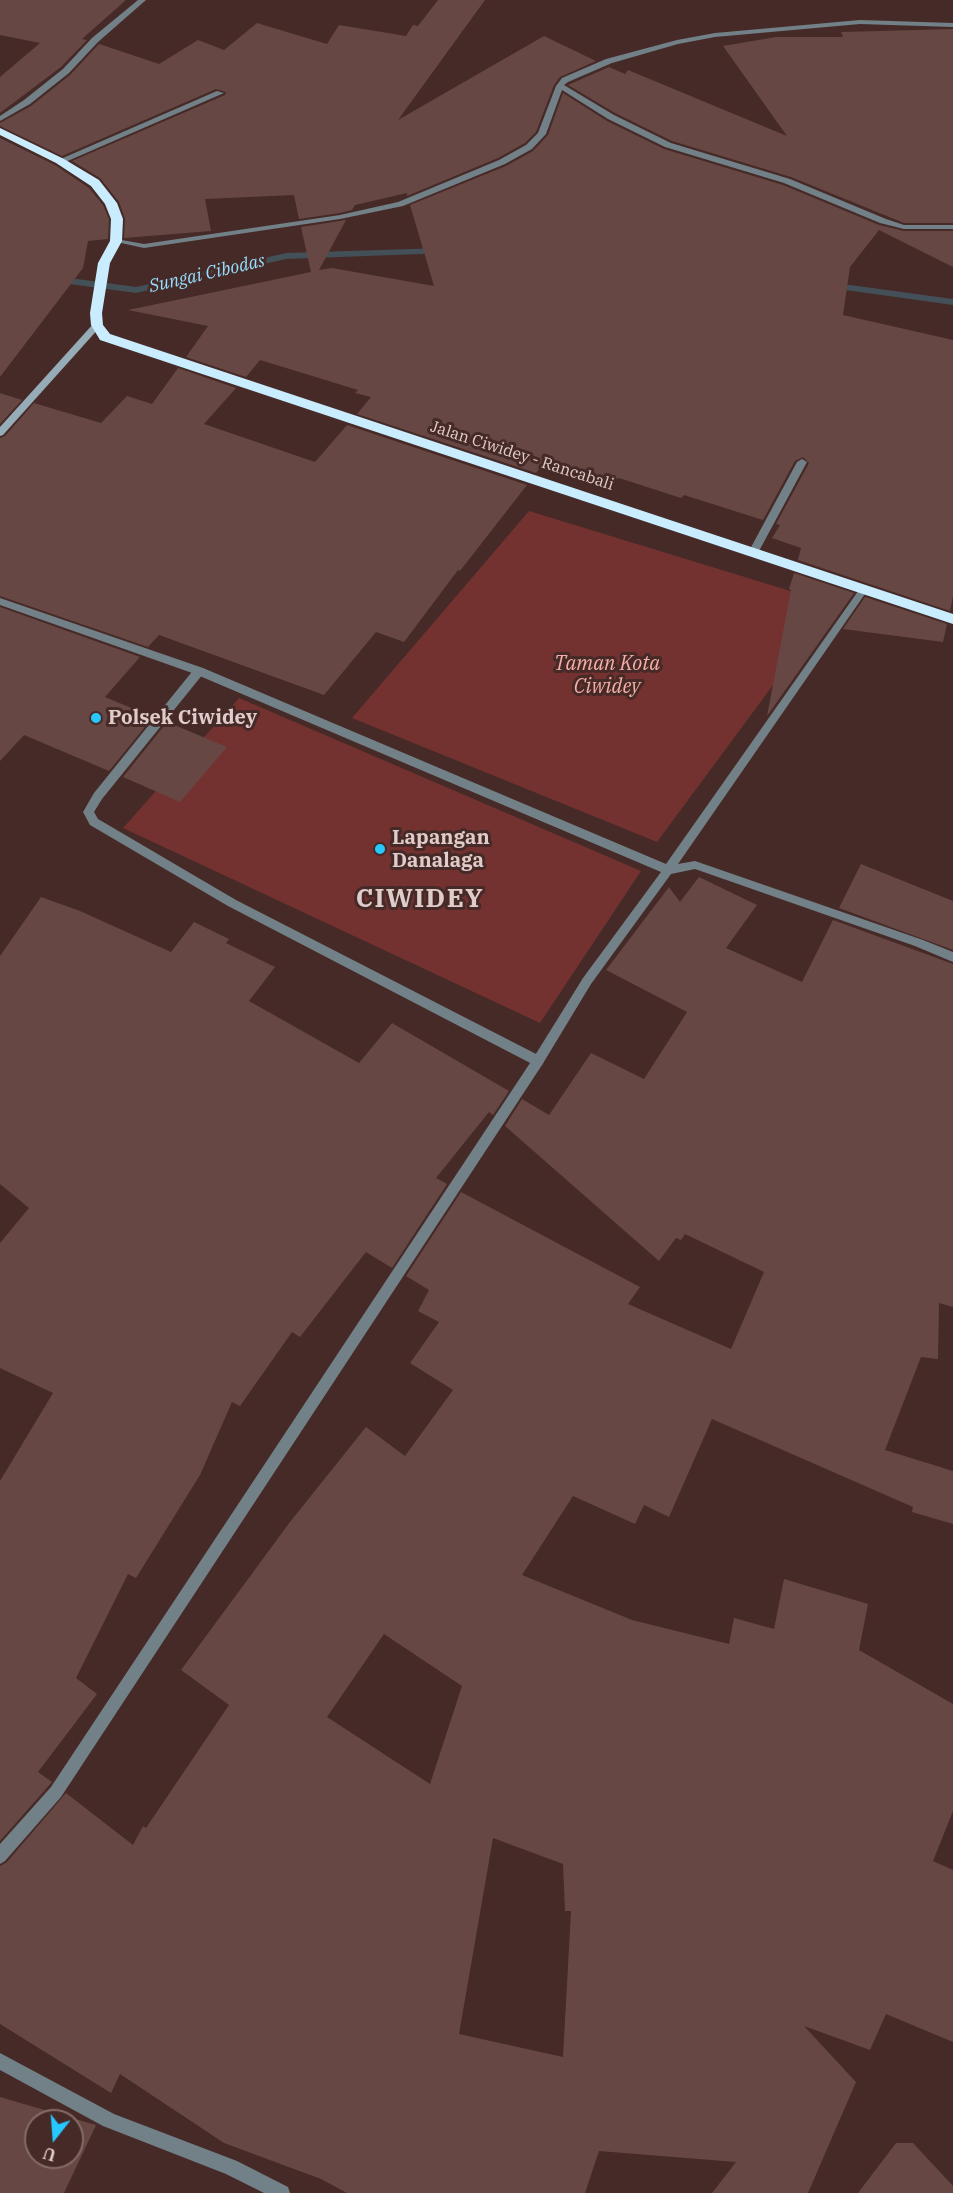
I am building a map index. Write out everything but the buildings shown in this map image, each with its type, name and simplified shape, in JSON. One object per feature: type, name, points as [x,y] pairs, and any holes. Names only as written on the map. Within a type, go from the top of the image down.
[{"type":"highway","points":[[0,131],[60,161],[95,183],[111,203],[117,219],[116,241],[104,263],[97,319]]},
{"type":"highway","name":"Jalan Ciwidey - Rancabali","points":[[97,319],[105,337],[114,341],[754,551],[953,619]]},
{"type":"street","points":[[0,119],[20,107],[66,71],[95,40],[142,0]]},
{"type":"street","points":[[116,241],[144,246],[340,217],[400,204],[501,162],[529,147],[542,135],[560,86],[565,80],[609,61],[677,42],[715,35],[860,22],[953,26]]},
{"type":"street","points":[[560,86],[611,117],[668,146],[787,181],[883,221],[904,227],[953,227]]},
{"type":"street","points":[[60,161],[220,93]]},
{"type":"street","points":[[0,433],[97,319]]},
{"type":"street","points":[[754,551],[802,462]]},
{"type":"street","points":[[0,1856],[62,1783],[538,1061],[587,981],[668,870],[864,589]]},
{"type":"street","points":[[0,601],[199,670],[668,870],[694,865],[919,943],[953,957]]},
{"type":"street","points":[[199,670],[98,796],[88,812],[94,822],[232,903],[538,1061]]},
{"type":"street","points":[[0,2061],[109,2120],[231,2167],[282,2193]]},
{"type":"green space","name":"Taman Kota Ciwidey","points":[[529,511],[833,604],[657,842],[352,718]]},
{"type":"green space","name":"Lapangan Danalaga","points":[[239,698],[641,871],[540,1023],[123,828]]},
{"type":"waterway","name":"Sungai Cibodas","points":[[55,279],[136,290],[286,256],[443,251]]},
{"type":"waterway","points":[[828,285],[953,302]]},
{"type":"place","name":"Polsek Ciwidey","points":[[96,718]]},
{"type":"place","name":"Lapangan Danalaga","points":[[380,849]]},
{"type":"district","name":"CIWIDEY","points":[[420,899]]}]
